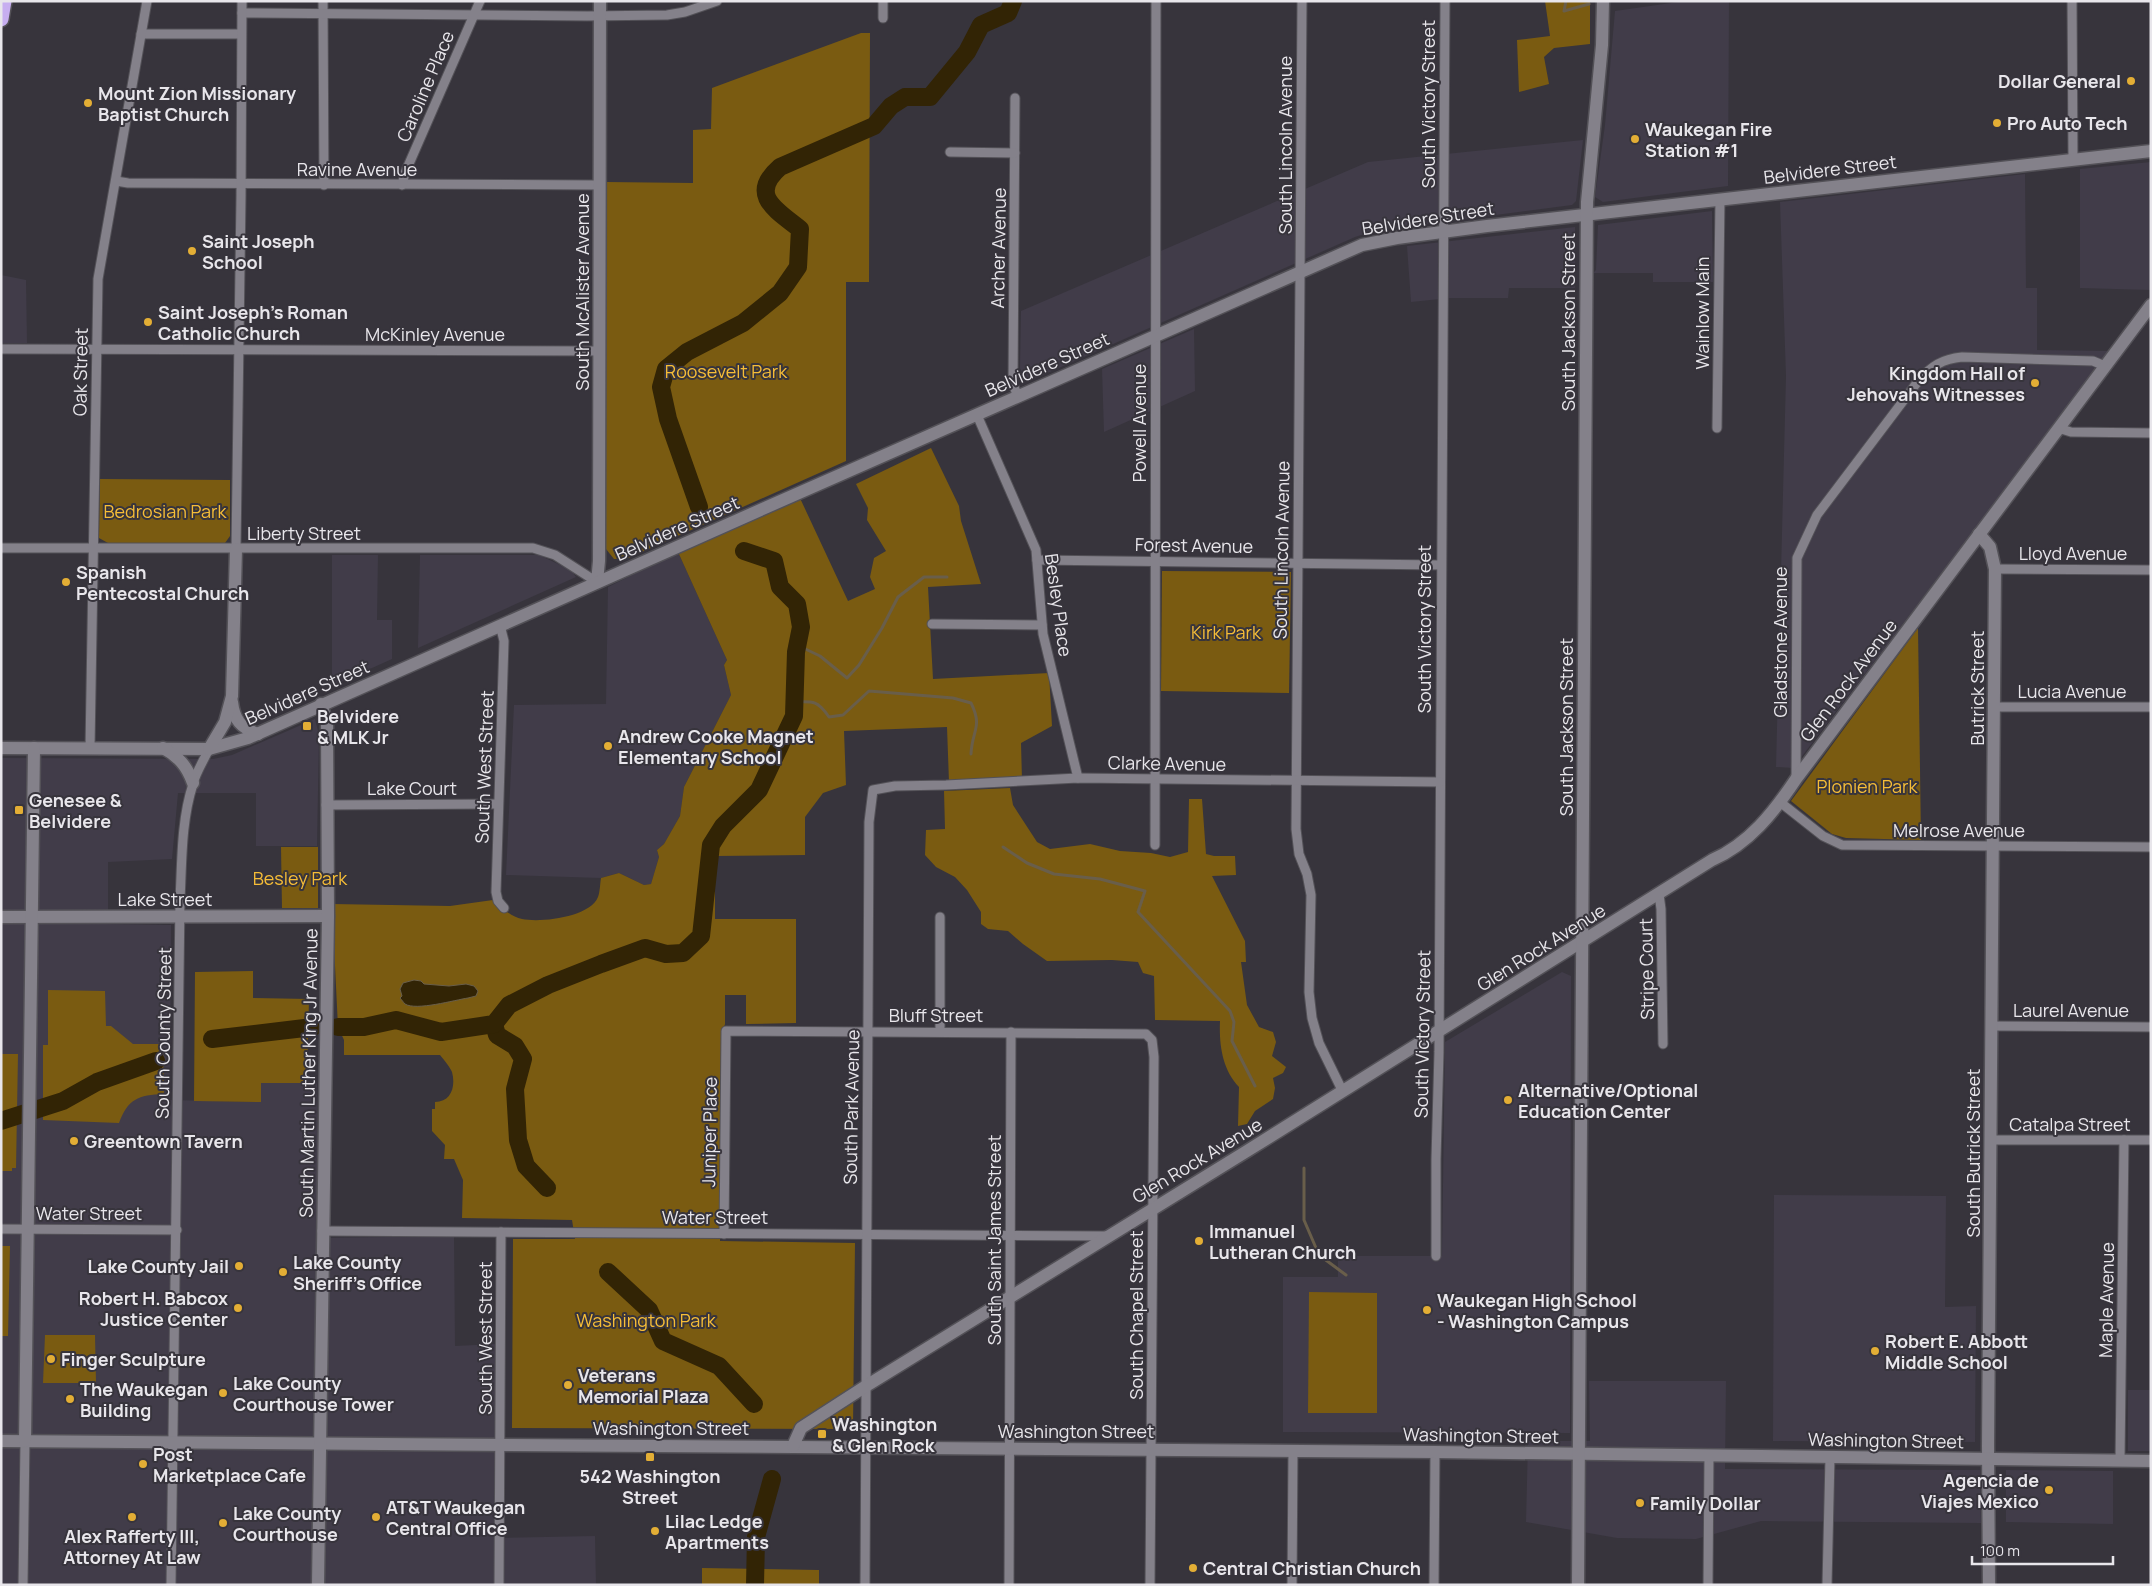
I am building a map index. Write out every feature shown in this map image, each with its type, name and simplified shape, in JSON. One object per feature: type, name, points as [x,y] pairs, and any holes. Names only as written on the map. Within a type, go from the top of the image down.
[{"type":"highway","points":[[1,19],[4,1]]},
{"type":"street","name":"Oak Street","points":[[90,748],[98,280],[147,1]]},
{"type":"street","points":[[209,749],[225,722],[231,700],[234,675],[242,1]]},
{"type":"street","points":[[323,1],[324,185]]},
{"type":"street","name":"Caroline Place","points":[[402,185],[405,173],[480,1]]},
{"type":"street","name":"South McAlister Avenue","points":[[597,582],[600,1]]},
{"type":"street","points":[[242,13],[600,15],[685,12],[717,1]]},
{"type":"street","points":[[883,1],[883,18]]},
{"type":"street","name":"Powell Avenue","points":[[1155,845],[1156,1]]},
{"type":"street","name":"South Lincoln Avenue","points":[[1302,1],[1296,829],[1299,854],[1311,896],[1310,992],[1312,1018],[1320,1043],[1342,1090]]},
{"type":"street","name":"South Victory Street","points":[[1436,1256],[1445,1]]},
{"type":"street","name":"South Jackson Street","points":[[1578,1585],[1586,214],[1602,45],[1603,1]]},
{"type":"street","points":[[2072,1],[2073,159]]},
{"type":"street","points":[[141,34],[241,34]]},
{"type":"street","name":"Archer Avenue","points":[[1015,98],[1013,384],[1018,397]]},
{"type":"street","name":"Belvidere Street","points":[[5,747],[209,749],[232,744],[1362,245],[1443,232],[1586,214],[2151,151]]},
{"type":"street","points":[[950,152],[1015,153]]},
{"type":"street","name":"Ravine Avenue","points":[[116,181],[128,183],[324,185],[599,185]]},
{"type":"street","name":"Wainlow Main","points":[[1717,428],[1720,199]]},
{"type":"street","name":"Glen Rock Avenue","points":[[793,1446],[800,1428],[1712,860],[1726,854],[1752,835],[1780,802],[2151,305]]},
{"type":"street","name":"McKinley Avenue","points":[[1,349],[599,351]]},
{"type":"street","name":"Gladstone Avenue","points":[[1796,779],[1797,558],[1816,515],[1918,380],[1932,366],[1946,359],[1962,357],[2093,361],[2105,366]]},
{"type":"street","name":"Besley Place","points":[[977,415],[1036,549],[1042,625],[1078,778]]},
{"type":"street","points":[[2058,428],[2071,432],[2151,433]]},
{"type":"street","name":"Butrick Street","points":[[1979,534],[1990,547],[1995,569],[1992,846]]},
{"type":"street","name":"Liberty Street","points":[[1,548],[533,548],[555,555],[597,582]]},
{"type":"street","name":"Forest Avenue","points":[[1037,560],[1441,565]]},
{"type":"street","name":"Lloyd Avenue","points":[[1995,569],[2151,570]]},
{"type":"street","points":[[932,624],[1042,625]]},
{"type":"street","name":"South West Street","points":[[500,625],[504,641],[496,892],[498,901],[504,908]]},
{"type":"street","points":[[231,700],[233,712],[238,722],[246,730],[258,734]]},
{"type":"street","name":"South Martin Luther King Jr Avenue","points":[[318,1585],[328,916],[327,723],[321,704]]},
{"type":"street","name":"Lucia Avenue","points":[[1994,707],[2151,707]]},
{"type":"street","points":[[24,1585],[34,748]]},
{"type":"street","points":[[163,748],[179,759],[189,771],[193,783]]},
{"type":"street","name":"South County Street","points":[[171,1585],[180,916],[184,830],[193,783],[209,749]]},
{"type":"street","name":"Clarke Avenue","points":[[895,786],[1078,778],[1440,782]]},
{"type":"street","name":"South Park Avenue","points":[[865,1585],[866,1235],[871,795],[872,790],[895,786]]},
{"type":"street","name":"Melrose Avenue","points":[[1780,802],[1823,836],[1842,845],[2151,846]]},
{"type":"street","name":"Lake Court","points":[[326,805],[498,804]]},
{"type":"street","name":"South Butrick Street","points":[[1989,1585],[1988,1459],[1992,846]]},
{"type":"street","name":"Stripe Court","points":[[1659,894],[1661,909],[1663,1044]]},
{"type":"street","name":"Lake Street","points":[[1,917],[328,916]]},
{"type":"street","points":[[940,917],[940,1031]]},
{"type":"street","name":"Laurel Avenue","points":[[1991,1026],[2151,1027]]},
{"type":"street","name":"Bluff Street","points":[[726,1030],[1146,1034]]},
{"type":"street","name":"Juniper Place","points":[[724,1234],[726,1030]]},
{"type":"street","name":"South Saint James Street","points":[[1009,1585],[1011,1032]]},
{"type":"street","name":"South Chapel Street","points":[[1146,1034],[1152,1040],[1154,1058],[1150,1585]]},
{"type":"street","name":"Catalpa Street","points":[[1990,1140],[2151,1140]]},
{"type":"street","name":"Maple Avenue","points":[[2120,1460],[2124,1140]]},
{"type":"street","name":"Water Street","points":[[1,1229],[177,1230]]},
{"type":"street","name":"Water Street","points":[[322,1231],[1107,1236]]},
{"type":"street","name":"South West Street","points":[[499,1585],[501,1232]]},
{"type":"street","name":"Washington Street","points":[[1,1441],[1151,1449],[2151,1461]]},
{"type":"street","points":[[1292,1451],[1292,1585]]},
{"type":"street","points":[[1434,1585],[1435,1452]]},
{"type":"street","points":[[1708,1455],[1708,1585]]},
{"type":"street","points":[[1827,1585],[1830,1457]]},
{"type":"shaded area","points":[[1685,1],[1729,1],[1728,186],[1603,202],[1595,197],[1605,125],[1615,11]]},
{"type":"shaded area","points":[[1583,140],[1576,201],[1572,205],[1374,231],[1355,237],[1027,382],[1020,368],[1021,311],[1368,162]]},
{"type":"shaded area","points":[[2151,162],[2151,290],[2080,288],[2080,169]]},
{"type":"shaded area","points":[[2025,174],[2026,288],[2037,288],[2037,350],[2111,351],[1793,768],[1776,767],[1786,376],[1780,202]]},
{"type":"shaded area","points":[[1712,211],[1713,282],[1653,282],[1653,273],[1593,273],[1596,270],[1598,225]]},
{"type":"shaded area","points":[[1575,227],[1575,288],[1509,288],[1508,298],[1450,298],[1411,302],[1407,246]]},
{"type":"shaded area","points":[[1,275],[26,280],[27,343],[1,343]]},
{"type":"shaded area","points":[[1194,329],[1195,391],[1104,432],[1102,369]]},
{"type":"shaded area","name":"Andrew Cooke Magnet Elementary School","points":[[678,552],[727,660],[724,665],[731,695],[684,787],[680,816],[664,844],[657,850],[659,857],[651,884],[644,885],[619,873],[601,878],[506,875],[514,705],[606,704],[608,587]]},
{"type":"shaded area","points":[[332,555],[378,555],[377,620],[392,620],[392,659],[332,686]]},
{"type":"shaded area","points":[[420,555],[539,555],[571,570],[576,577],[418,648]]},
{"type":"shaded area","points":[[315,719],[319,735],[317,846],[256,846],[256,793],[178,793],[172,859],[108,862],[108,924],[171,925],[170,1100],[260,1102],[260,1083],[317,1083],[317,1238],[454,1236],[455,1346],[496,1344],[494,1538],[595,1536],[596,1585],[1,1585],[1,758],[213,759],[232,755]]},
{"type":"shaded area","name":"Waukegan High School - Washington Campus","points":[[1562,972],[1571,976],[1570,1433],[1283,1432],[1283,1277],[1338,1277],[1338,1256],[1442,1256],[1445,1042]]},
{"type":"shaded area","points":[[414,980],[421,981],[424,984],[449,986],[466,984],[474,986],[478,991],[476,996],[468,998],[426,1006],[410,1006],[405,1004],[400,998],[402,996],[400,989],[403,983]]},
{"type":"shaded area","name":"Robert E. Abbott Middle School","points":[[1774,1195],[1946,1196],[1945,1307],[1976,1306],[1975,1442],[1773,1441]]},
{"type":"shaded area","points":[[1589,1381],[1726,1381],[1725,1469],[1980,1470],[1981,1523],[1761,1521],[1696,1539],[1617,1538],[1526,1522],[1528,1441],[1590,1441]]},
{"type":"shaded area","points":[[2128,1390],[2151,1390],[2151,1451],[2128,1451]]},
{"type":"shaded area","points":[[2006,1470],[2113,1471],[2113,1524],[2006,1522]]},
{"type":"green space","points":[[1545,1],[1590,1],[1590,44],[1554,48],[1544,57],[1549,84],[1519,92],[1517,40],[1550,36]]},
{"type":"green space","name":"Roosevelt Park","points":[[861,33],[870,33],[869,282],[846,282],[846,461],[626,559],[614,559],[606,549],[606,182],[693,183],[693,130],[711,129],[712,88]]},
{"type":"green space","name":"Washington Park","points":[[931,448],[959,506],[961,521],[981,584],[928,587],[933,679],[1049,673],[1052,726],[1021,743],[1022,780],[949,782],[947,727],[844,731],[846,785],[823,793],[805,817],[805,855],[715,856],[715,919],[796,919],[796,1023],[746,1024],[746,995],[725,995],[725,1024],[721,1036],[720,1241],[855,1243],[853,1429],[512,1428],[513,1239],[575,1239],[572,1220],[462,1218],[463,1180],[454,1159],[444,1159],[445,1145],[432,1131],[432,1109],[435,1109],[435,1102],[445,1099],[453,1088],[452,1072],[448,1066],[440,1055],[344,1055],[344,1040],[338,1027],[332,904],[450,906],[493,900],[518,918],[541,920],[575,914],[593,904],[598,897],[601,878],[619,873],[644,885],[651,884],[659,857],[657,850],[664,844],[680,816],[684,787],[731,695],[724,665],[727,660],[678,552],[799,496],[848,601],[875,589],[870,577],[874,558],[886,551],[867,520],[868,508],[856,484]]},
{"type":"green space","name":"Bedrosian Park","points":[[100,479],[230,480],[230,536],[225,543],[108,543],[99,538]]},
{"type":"green space","name":"Kirk Park","points":[[1162,571],[1291,572],[1289,693],[1161,691]]},
{"type":"green space","name":"Plonien Park","points":[[1918,628],[1921,840],[1846,838],[1832,834],[1791,801]]},
{"type":"green space","points":[[1010,788],[1013,805],[1037,842],[1050,849],[1090,844],[1120,851],[1151,853],[1170,857],[1188,852],[1189,799],[1202,799],[1206,854],[1235,856],[1236,875],[1212,876],[1245,941],[1246,962],[1241,962],[1247,1005],[1259,1027],[1273,1032],[1276,1042],[1272,1056],[1286,1067],[1283,1073],[1273,1078],[1275,1088],[1273,1099],[1255,1111],[1247,1124],[1238,1126],[1239,1087],[1225,1064],[1220,1038],[1220,1021],[1155,1020],[1154,976],[1143,973],[1138,962],[1112,960],[1047,961],[1008,931],[988,929],[981,924],[981,912],[967,890],[955,877],[936,867],[925,855],[926,830],[945,829],[944,791]]},
{"type":"green space","name":"Besley Park","points":[[281,847],[318,847],[318,908],[282,908]]},
{"type":"green space","points":[[253,971],[253,998],[309,999],[307,1083],[261,1083],[261,1102],[194,1101],[195,972]]},
{"type":"green space","points":[[48,990],[105,991],[106,1026],[111,1026],[133,1044],[163,1044],[164,1094],[141,1097],[135,1100],[126,1108],[119,1123],[43,1120],[43,1045],[48,1045]]},
{"type":"green space","points":[[1,1054],[18,1054],[16,1168],[12,1168],[12,1171],[1,1171]]},
{"type":"green space","points":[[1,1246],[10,1246],[8,1336],[1,1336]]},
{"type":"green space","points":[[1309,1292],[1377,1293],[1377,1413],[1308,1413]]},
{"type":"green space","points":[[45,1335],[95,1335],[96,1383],[43,1383]]},
{"type":"green space","points":[[702,1568],[819,1570],[819,1585],[702,1585]]},
{"type":"waterway","points":[[699,507],[668,419],[661,387],[666,369],[687,352],[743,323],[780,293],[798,267],[800,229],[782,215],[769,201],[766,194],[766,186],[771,177],[780,167],[874,126],[891,106],[905,97],[930,97],[967,52],[981,25],[1008,13],[1013,1]]},
{"type":"waterway","points":[[1566,1],[1564,11],[1589,4]]},
{"type":"waterway","points":[[338,1027],[364,1027],[396,1020],[441,1032],[494,1024],[509,1005],[548,985],[645,948],[666,954],[683,953],[701,936],[711,845],[723,826],[759,790],[794,716],[796,652],[801,627],[797,604],[780,587],[774,561],[744,551]]},
{"type":"waterway","points":[[797,645],[820,656],[847,678],[859,665],[882,628],[898,597],[924,577],[947,577]]},
{"type":"waterway","points":[[795,702],[815,703],[829,717],[843,715],[869,691],[953,698],[971,703],[977,723],[971,754]]},
{"type":"waterway","points":[[1003,847],[1027,863],[1054,874],[1100,879],[1145,891],[1138,912],[1230,1011],[1234,1022],[1232,1041],[1255,1086]]},
{"type":"waterway","points":[[494,1024],[497,1035],[515,1046],[523,1059],[515,1089],[518,1140],[526,1166],[547,1188]]},
{"type":"waterway","points":[[212,1039],[313,1027]]},
{"type":"waterway","points":[[1,1121],[63,1101],[97,1082],[156,1061]]},
{"type":"waterway","points":[[1304,1168],[1304,1220],[1319,1255],[1346,1275]]},
{"type":"waterway","points":[[608,1272],[649,1310],[663,1341],[719,1366],[754,1404]]},
{"type":"waterway","points":[[755,1585],[756,1537],[772,1479]]},
{"type":"place","name":"Dollar General","points":[[2131,81]]},
{"type":"place","name":"Mount Zion Missionary Baptist Church","points":[[88,103]]},
{"type":"place","name":"Pro Auto Tech","points":[[1997,123]]},
{"type":"place","name":"Waukegan Fire Station #1","points":[[1635,139]]},
{"type":"place","name":"Saint Joseph School","points":[[192,251]]},
{"type":"place","name":"Saint Joseph's Roman Catholic Church","points":[[148,322]]},
{"type":"place","name":"Kingdom Hall of Jehovahs Witnesses","points":[[2035,383]]},
{"type":"place","name":"Spanish Pentecostal Church","points":[[66,582]]},
{"type":"place","name":"Belvidere & MLK Jr","points":[[307,726]]},
{"type":"place","name":"Andrew Cooke Magnet Elementary School","points":[[608,746]]},
{"type":"place","name":"Genesee & Belvidere","points":[[19,810]]},
{"type":"place","name":"Alternative/Optional Education Center","points":[[1508,1100]]},
{"type":"place","name":"Greentown Tavern","points":[[74,1141]]},
{"type":"place","name":"Immanuel Lutheran Church","points":[[1199,1241]]},
{"type":"place","name":"Lake County Jail","points":[[239,1266]]},
{"type":"place","name":"Lake County Sheriff's Office","points":[[283,1272]]},
{"type":"place","name":"Robert H. Babcox Justice Center","points":[[238,1308]]},
{"type":"place","name":"Waukegan High School - Washington Campus","points":[[1427,1310]]},
{"type":"place","name":"Robert E. Abbott Middle School","points":[[1875,1351]]},
{"type":"place","name":"Finger Sculpture","points":[[51,1359]]},
{"type":"place","name":"Veterans Memorial Plaza","points":[[568,1385]]},
{"type":"place","name":"Lake County Courthouse Tower","points":[[223,1393]]},
{"type":"place","name":"The Waukegan Building","points":[[70,1399]]},
{"type":"place","name":"Washington & Glen Rock","points":[[822,1434]]},
{"type":"place","name":"542 Washington Street","points":[[650,1457]]},
{"type":"place","name":"Post Marketplace Cafe","points":[[143,1464]]},
{"type":"place","name":"Agencia de Viajes Mexico","points":[[2049,1490]]},
{"type":"place","name":"Family Dollar","points":[[1640,1503]]},
{"type":"place","name":"Alex Rafferty III, Attorney At Law","points":[[132,1517]]},
{"type":"place","name":"AT&T Waukegan Central Office","points":[[376,1517]]},
{"type":"place","name":"Lake County Courthouse","points":[[223,1523]]},
{"type":"place","name":"Lilac Ledge Apartments","points":[[655,1531]]},
{"type":"place","name":"Central Christian Church","points":[[1193,1568]]}]
